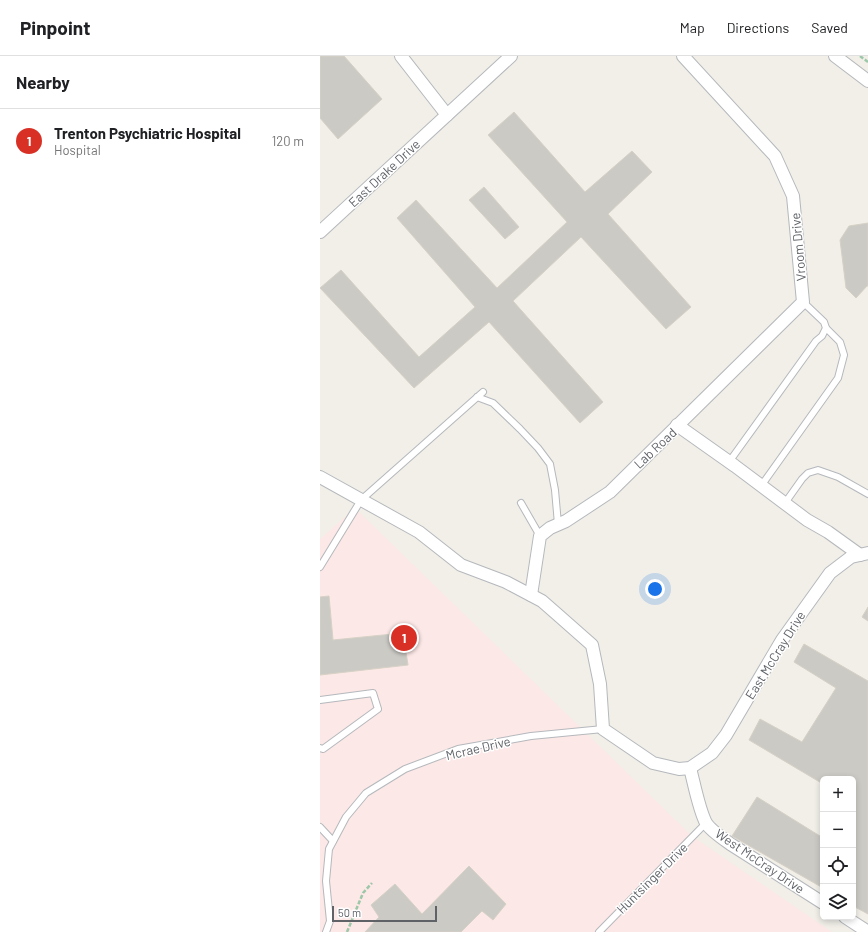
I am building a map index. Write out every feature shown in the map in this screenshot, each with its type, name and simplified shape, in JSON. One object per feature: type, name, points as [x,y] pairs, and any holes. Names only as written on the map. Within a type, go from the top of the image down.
[{"type":"street","points":[[401,56],[447,115]]},
{"type":"street","name":"East Drake Drive","points":[[320,232],[511,56]]},
{"type":"street","name":"Vroom Drive","points":[[683,56],[775,156],[793,196],[803,302]]},
{"type":"street","points":[[835,56],[868,80]]},
{"type":"street","points":[[677,426],[803,302]]},
{"type":"street","name":"Lab Road","points":[[540,536],[550,528],[566,521],[610,492],[677,426],[729,462],[807,520],[864,554]]},
{"type":"street","points":[[320,477],[419,532],[461,565],[506,582],[542,601],[592,645],[600,684],[603,729],[653,763],[679,770],[690,768]]},
{"type":"street","points":[[531,595],[540,536]]},
{"type":"street","name":"East McCray Drive","points":[[690,768],[712,753],[726,735],[782,640],[830,573],[851,557],[864,554]]},
{"type":"street","name":"West McCray Drive","points":[[690,768],[706,823],[732,845],[820,901]]},
{"type":"street","points":[[850,920],[866,932]]},
{"type":"lane","points":[[761,486],[838,378],[844,356],[840,342],[826,328],[824,322],[803,302]]},
{"type":"lane","points":[[729,462],[816,341],[822,336],[826,328]]},
{"type":"lane","points":[[320,567],[361,500],[483,392]]},
{"type":"lane","points":[[477,397],[493,403],[538,448],[550,464],[555,490],[558,524]]},
{"type":"lane","points":[[785,503],[802,479],[808,473],[818,470],[838,477],[868,494]]},
{"type":"lane","points":[[520,503],[540,536]]},
{"type":"lane","points":[[320,700],[373,693],[378,709],[323,749],[320,748]]},
{"type":"lane","name":"Mcrae Drive","points":[[326,932],[330,921],[326,881],[329,849],[346,817],[366,793],[405,770],[458,749],[531,736],[603,729]]},
{"type":"lane","name":"Huntsinger Drive","points":[[598,932],[706,823]]},
{"type":"lane","points":[[320,827],[333,841]]},
{"type":"lane","points":[[320,867],[328,865]]},
{"type":"path","points":[[860,56],[868,62]]},
{"type":"path","points":[[347,932],[363,893],[372,883]]},
{"type":"shaded area","points":[[355,508],[692,836],[832,932],[320,932],[320,539]]},
{"type":"building","points":[[320,56],[344,56],[382,99],[338,139],[320,118]]},
{"type":"building","points":[[514,112],[585,192],[632,151],[652,172],[608,214],[691,307],[666,329],[581,237],[513,301],[603,402],[580,423],[489,322],[414,388],[320,288],[341,270],[419,357],[475,307],[397,218],[416,200],[497,288],[567,222],[488,135]]},
{"type":"building","points":[[484,187],[519,227],[505,239],[469,200]]},
{"type":"building","points":[[868,223],[868,286],[856,298],[846,288],[840,240],[849,226]]},
{"type":"building","points":[[329,596],[333,640],[403,633],[408,665],[320,675],[320,597]]},
{"type":"building","points":[[868,607],[868,621],[862,617]]},
{"type":"building","points":[[804,644],[868,681],[868,914],[856,908],[856,776],[820,776],[820,782],[749,740],[760,719],[802,742],[836,688],[794,662]]},
{"type":"building","points":[[757,797],[820,836],[820,886],[732,836]]},
{"type":"building","points":[[469,866],[506,904],[493,920],[482,911],[461,932],[365,932],[379,917],[371,905],[395,884],[422,914]]},
{"type":"place","name":"Trenton Psychiatric Hospital","points":[[404,638]]}]
